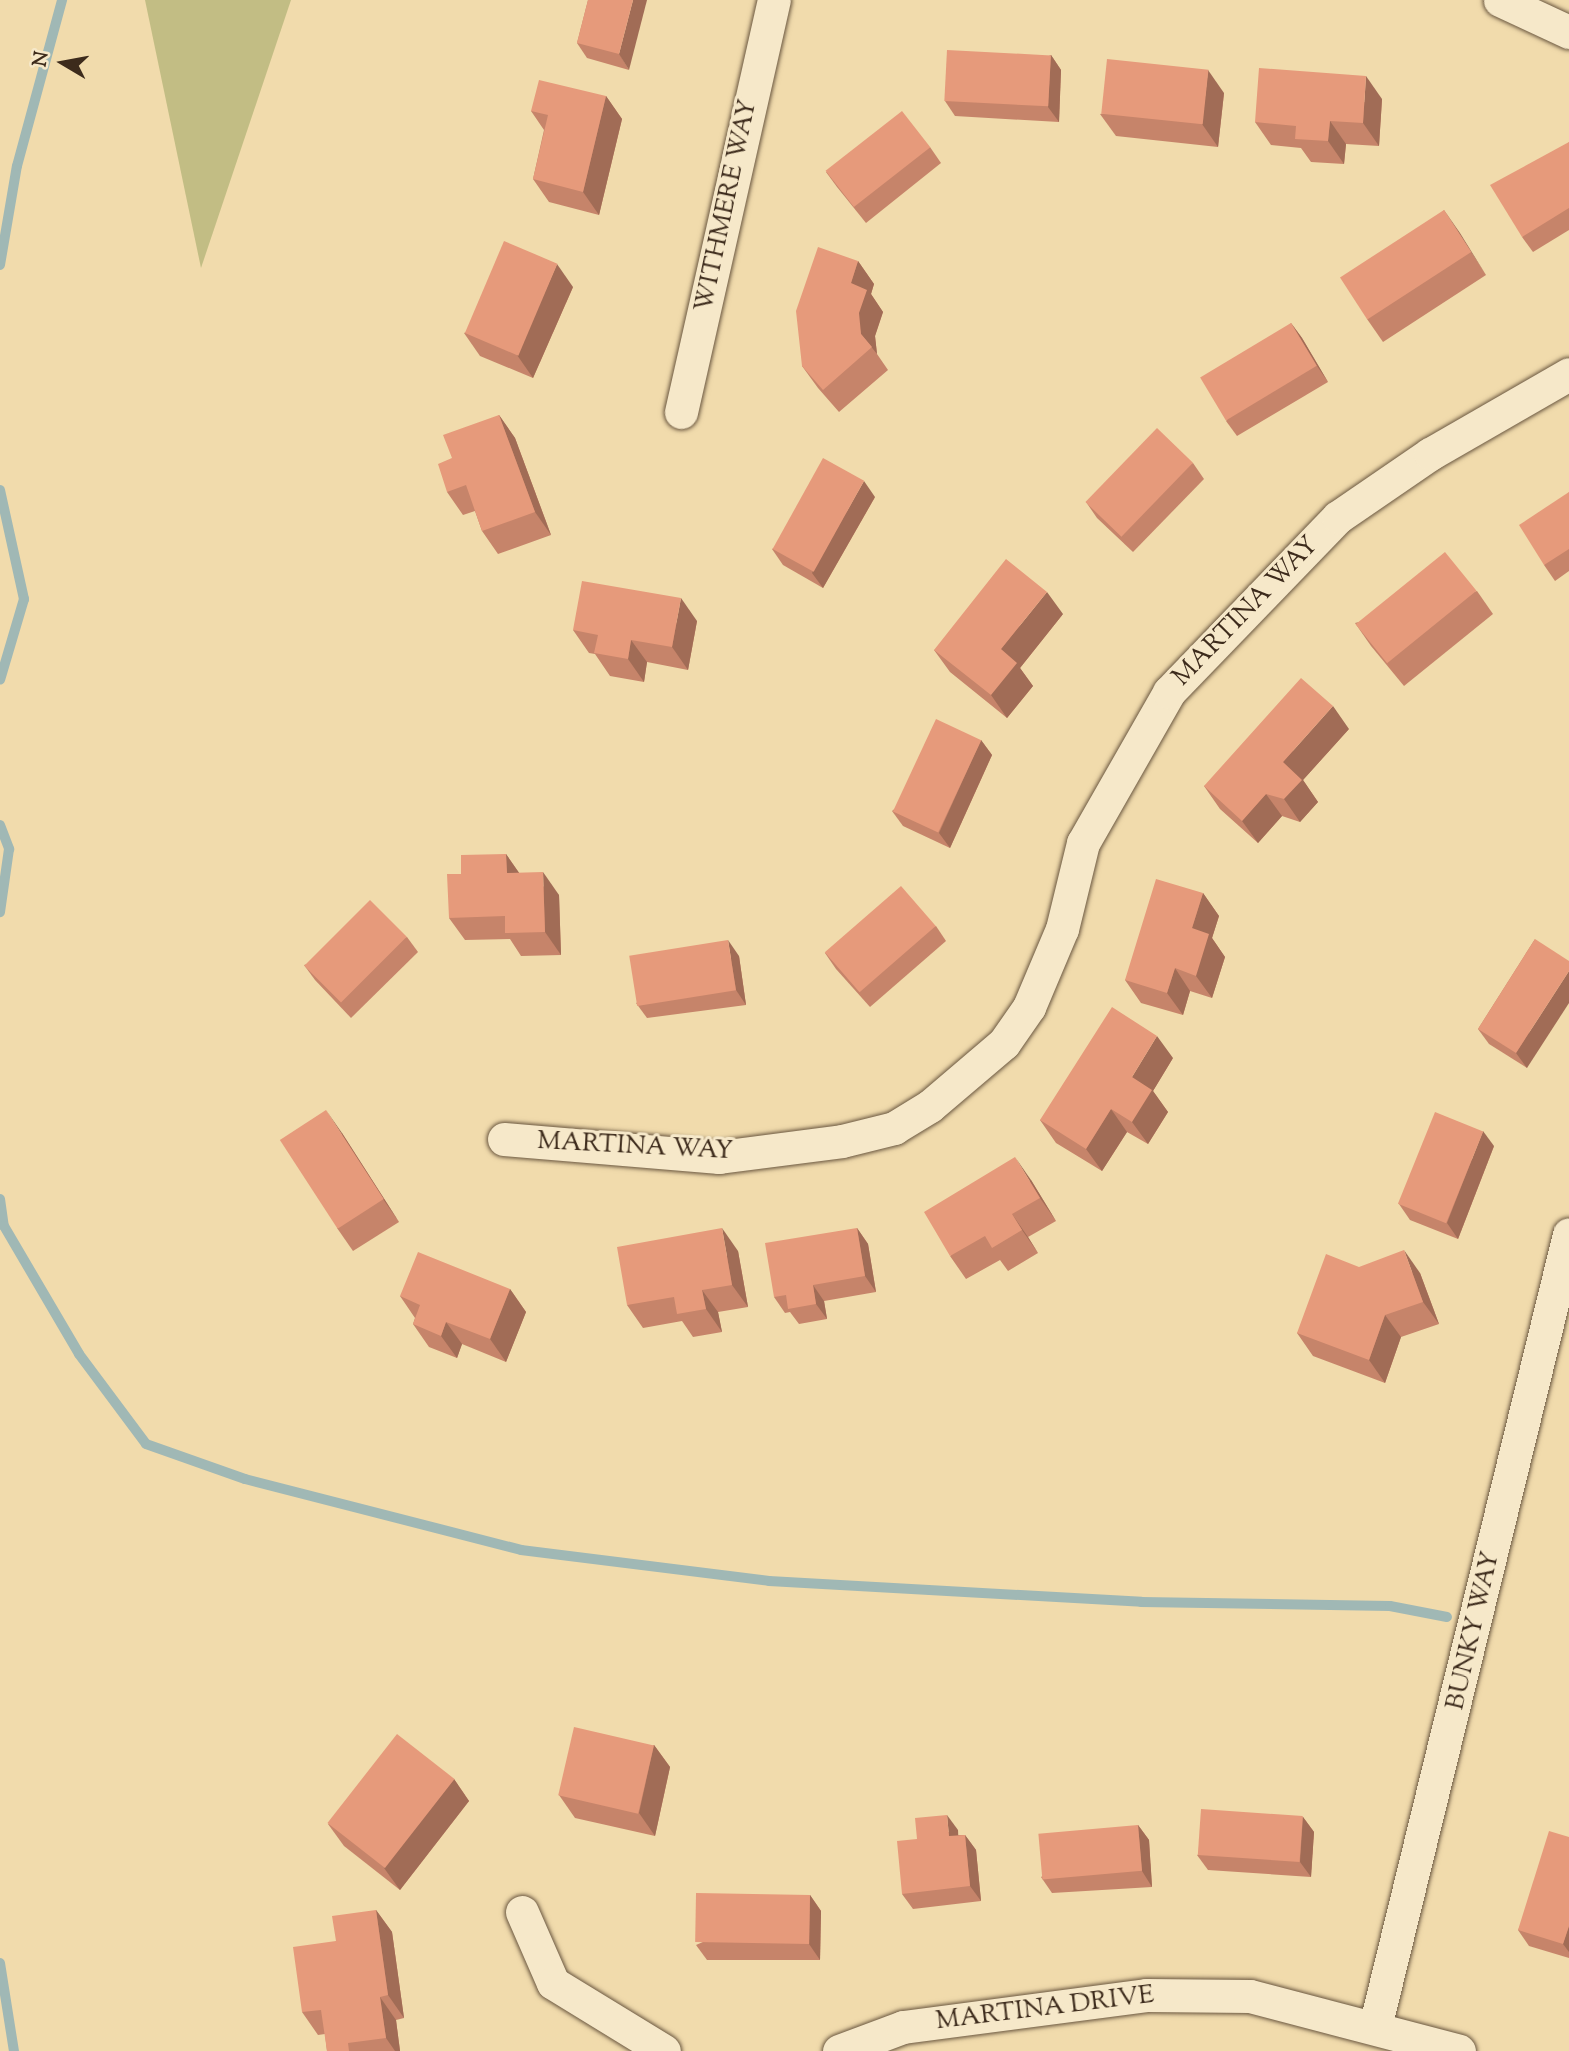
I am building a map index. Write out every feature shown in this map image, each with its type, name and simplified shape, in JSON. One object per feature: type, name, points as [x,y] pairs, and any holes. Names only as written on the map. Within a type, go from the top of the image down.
[{"type":"street","name":"WITHMERE WAY","points":[[681,412],[774,0]]},
{"type":"street","points":[[1500,0],[1550,18],[1569,32]]},
{"type":"street","name":"MARTINA WAY","points":[[504,1139],[719,1157],[842,1141],[894,1128],[930,1107],[1004,1043],[1029,1007],[1062,929],[1083,843],[1169,692],[1338,517],[1430,454],[1569,374]]},
{"type":"street","name":"BUNKY WAY","points":[[1375,2027],[1569,1234]]},
{"type":"street","points":[[522,1912],[553,1983],[664,2051]]},
{"type":"street","name":"MARTINA DRIVE","points":[[839,2051],[903,2027],[1146,1995],[1250,1996],[1459,2051]]},
{"type":"shaded area","points":[[145,0],[291,0],[201,268]]},
{"type":"building","points":[[588,0],[633,0],[619,54],[577,43]]},
{"type":"building","points":[[947,50],[1051,55],[1048,106],[944,101]]},
{"type":"building","points":[[1107,59],[1208,70],[1203,124],[1101,114]]},
{"type":"building","points":[[1259,68],[1366,76],[1363,123],[1330,121],[1328,141],[1295,139],[1296,126],[1255,122]]},
{"type":"building","points":[[539,80],[606,96],[583,192],[533,179],[548,115],[531,111]]},
{"type":"building","points":[[902,111],[930,147],[854,207],[826,171]]},
{"type":"building","points":[[1569,142],[1569,208],[1522,237],[1490,185]]},
{"type":"building","points":[[1444,210],[1471,252],[1367,319],[1340,278]]},
{"type":"building","points":[[504,241],[557,264],[518,356],[465,333]]},
{"type":"building","points":[[818,247],[858,261],[851,283],[867,290],[859,313],[861,334],[872,347],[823,390],[802,366],[796,311]]},
{"type":"building","points":[[1291,323],[1317,366],[1226,420],[1200,378]]},
{"type":"building","points":[[499,415],[535,512],[482,531],[466,485],[447,492],[438,464],[452,458],[443,435]]},
{"type":"building","points":[[1157,428],[1193,463],[1121,537],[1085,502]]},
{"type":"building","points":[[823,458],[864,481],[814,572],[773,549]]},
{"type":"building","points":[[1569,492],[1569,549],[1544,565],[1519,525]]},
{"type":"building","points":[[1445,552],[1476,591],[1387,663],[1356,624]]},
{"type":"building","points":[[1006,559],[1047,592],[1001,649],[1017,663],[991,695],[934,650]]},
{"type":"building","points":[[582,581],[681,598],[672,647],[631,640],[628,659],[594,653],[598,635],[573,630]]},
{"type":"building","points":[[1301,678],[1333,706],[1283,762],[1302,780],[1284,799],[1266,794],[1242,821],[1204,786]]},
{"type":"building","points":[[936,719],[981,740],[938,833],[893,811]]},
{"type":"building","points":[[506,854],[507,873],[543,872],[545,932],[505,933],[505,916],[449,918],[447,874],[461,874],[461,855]]},
{"type":"building","points":[[1156,879],[1203,893],[1192,928],[1209,934],[1196,976],[1175,968],[1167,993],[1125,980]]},
{"type":"building","points":[[901,886],[936,926],[860,992],[825,952]]},
{"type":"building","points":[[370,900],[407,937],[341,1003],[304,966]]},
{"type":"building","points":[[1535,939],[1569,961],[1569,971],[1516,1053],[1478,1029]]},
{"type":"building","points":[[728,940],[736,990],[637,1006],[629,956]]},
{"type":"building","points":[[1112,1007],[1157,1036],[1132,1077],[1152,1090],[1132,1122],[1111,1109],[1086,1149],[1040,1120]]},
{"type":"building","points":[[326,1110],[384,1199],[338,1229],[280,1140]]},
{"type":"building","points":[[1435,1112],[1483,1131],[1446,1223],[1398,1204]]},
{"type":"building","points":[[1015,1157],[1040,1198],[1012,1214],[1022,1230],[992,1248],[985,1236],[950,1256],[924,1212]]},
{"type":"building","points":[[722,1228],[732,1285],[702,1290],[706,1309],[677,1314],[674,1297],[627,1305],[617,1247]]},
{"type":"building","points":[[857,1228],[865,1276],[813,1285],[816,1304],[788,1309],[786,1295],[774,1297],[765,1243]]},
{"type":"building","points":[[1404,1250],[1423,1302],[1385,1315],[1369,1360],[1297,1333],[1326,1254],[1359,1267]]},
{"type":"building","points":[[418,1252],[510,1289],[490,1339],[446,1322],[441,1336],[413,1324],[420,1305],[400,1296]]},
{"type":"building","points":[[574,1727],[654,1745],[638,1814],[558,1795]]},
{"type":"building","points":[[397,1734],[455,1779],[385,1868],[327,1823]]},
{"type":"building","points":[[1201,1809],[1303,1816],[1300,1862],[1198,1855]]},
{"type":"building","points":[[947,1815],[949,1836],[965,1835],[970,1886],[902,1894],[897,1841],[917,1839],[915,1818]]},
{"type":"building","points":[[1138,1825],[1142,1871],[1042,1880],[1038,1834]]},
{"type":"building","points":[[1549,1831],[1569,1837],[1569,1926],[1563,1944],[1518,1930]]},
{"type":"building","points":[[696,1893],[810,1895],[809,1944],[695,1942]]},
{"type":"building","points":[[376,1910],[388,1995],[380,1997],[386,2038],[348,2043],[349,2051],[327,2051],[321,2010],[302,2012],[293,1947],[336,1941],[332,1916]]},
{"type":"waterway","points":[[0,265],[17,166],[62,0]]},
{"type":"waterway","points":[[0,490],[24,599],[0,680]]},
{"type":"waterway","points":[[0,825],[9,849],[0,912]]},
{"type":"waterway","points":[[0,1199],[4,1226],[79,1354],[146,1444],[245,1479],[521,1550],[769,1581],[1141,1602],[1390,1606],[1447,1617]]},
{"type":"waterway","points":[[0,1963],[14,2051]]}]
